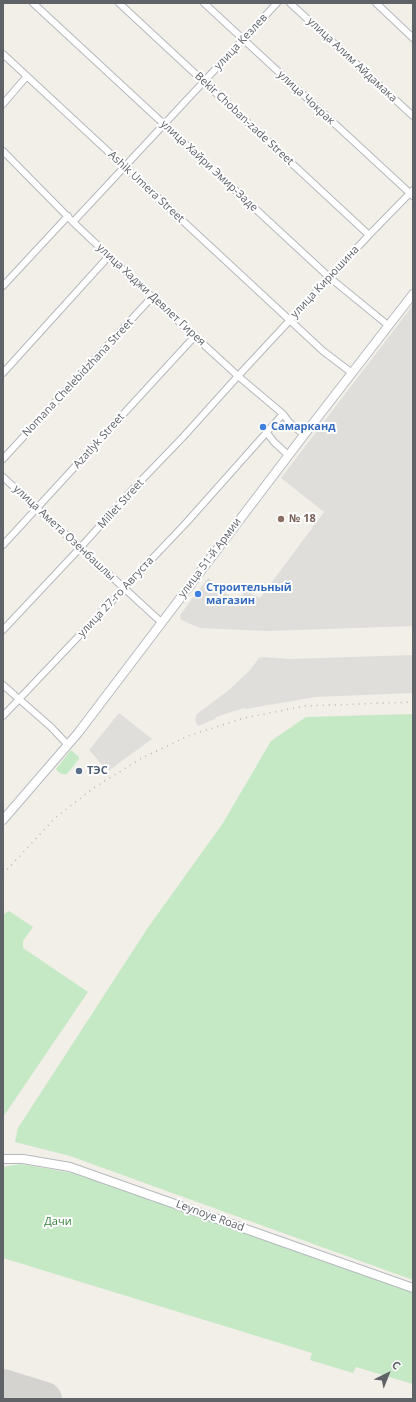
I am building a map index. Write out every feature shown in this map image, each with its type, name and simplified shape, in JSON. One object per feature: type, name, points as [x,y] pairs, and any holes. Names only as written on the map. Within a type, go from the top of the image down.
[{"type":"main road","name":"улица 51-й Армии","points":[[3,820],[68,745],[107,695],[288,455],[413,294]]},
{"type":"main road","name":"Leynoye Road","points":[[3,1159],[23,1159],[70,1167],[413,1288]]},
{"type":"street","name":"улица Хайри Эмир-Заде","points":[[33,3],[329,277],[389,326]]},
{"type":"street","name":"Bekir Choban-zade Street","points":[[119,3],[369,234]]},
{"type":"street","name":"улица Чокрак","points":[[204,3],[412,193]]},
{"type":"street","name":"улица Кезлев","points":[[73,222],[165,125],[277,3]]},
{"type":"street","name":"улица Алим Айдамака","points":[[290,3],[413,116]]},
{"type":"street","points":[[376,3],[413,38]]},
{"type":"street","name":"Ashik Umera Street","points":[[3,54],[323,351],[352,373]]},
{"type":"street","points":[[3,104],[27,76]]},
{"type":"street","name":"улица Хаджи Девлет Гирея","points":[[3,151],[73,222],[152,297],[238,376],[283,414],[289,422],[304,435]]},
{"type":"street","name":"улица Кирюшина","points":[[238,376],[369,234],[412,193]]},
{"type":"street","points":[[3,286],[68,216]]},
{"type":"street","points":[[3,373],[109,256]]},
{"type":"street","name":"Nomana Chelebidzhana Street","points":[[3,459],[152,297]]},
{"type":"street","name":"Azatlyk Street","points":[[3,545],[38,509],[195,336]]},
{"type":"street","name":"Millet Street","points":[[3,630],[238,376]]},
{"type":"street","name":"улица 27-го Августа","points":[[3,716],[228,476],[283,414]]},
{"type":"street","points":[[267,433],[288,455]]},
{"type":"street","name":"улица Амета Озенбашлы","points":[[3,477],[161,622]]},
{"type":"street","points":[[3,685],[51,727],[68,745]]},
{"type":"shaded area","points":[[413,305],[413,626],[268,631],[200,628],[181,620],[180,615],[208,578],[231,597],[240,596],[246,591],[260,598],[324,512],[281,478]]},
{"type":"shaded area","points":[[413,655],[413,693],[315,697],[246,709],[244,708],[216,717],[215,719],[198,726],[195,720],[197,714],[229,690],[250,670],[259,658],[290,659]]},
{"type":"shaded area","points":[[119,713],[152,739],[108,771],[89,750]]},
{"type":"green space","points":[[413,714],[413,1280],[70,1156],[15,1142],[18,1128],[147,929],[223,823],[271,741],[306,717]]},
{"type":"green space","points":[[71,750],[79,757],[79,759],[67,774],[58,772],[56,769]]},
{"type":"green space","points":[[9,911],[33,927],[23,941],[23,948],[88,992],[3,1117],[3,915]]},
{"type":"green space","name":"Дачи","points":[[21,1164],[72,1173],[208,1219],[413,1293],[413,1384],[356,1367],[353,1373],[310,1360],[312,1353],[3,1258],[3,1167]]},
{"type":"runway","points":[[3,1386],[45,1399]]},
{"type":"railway","points":[[3,874],[55,818],[95,787],[142,758],[188,736],[244,718],[305,706],[413,702]]},
{"type":"place","name":"Самарканд","points":[[263,427]]},
{"type":"place","name":"№ 18","points":[[281,519]]},
{"type":"place","name":"Строительный магазин","points":[[198,594]]},
{"type":"place","name":"ТЭС","points":[[79,771]]}]
